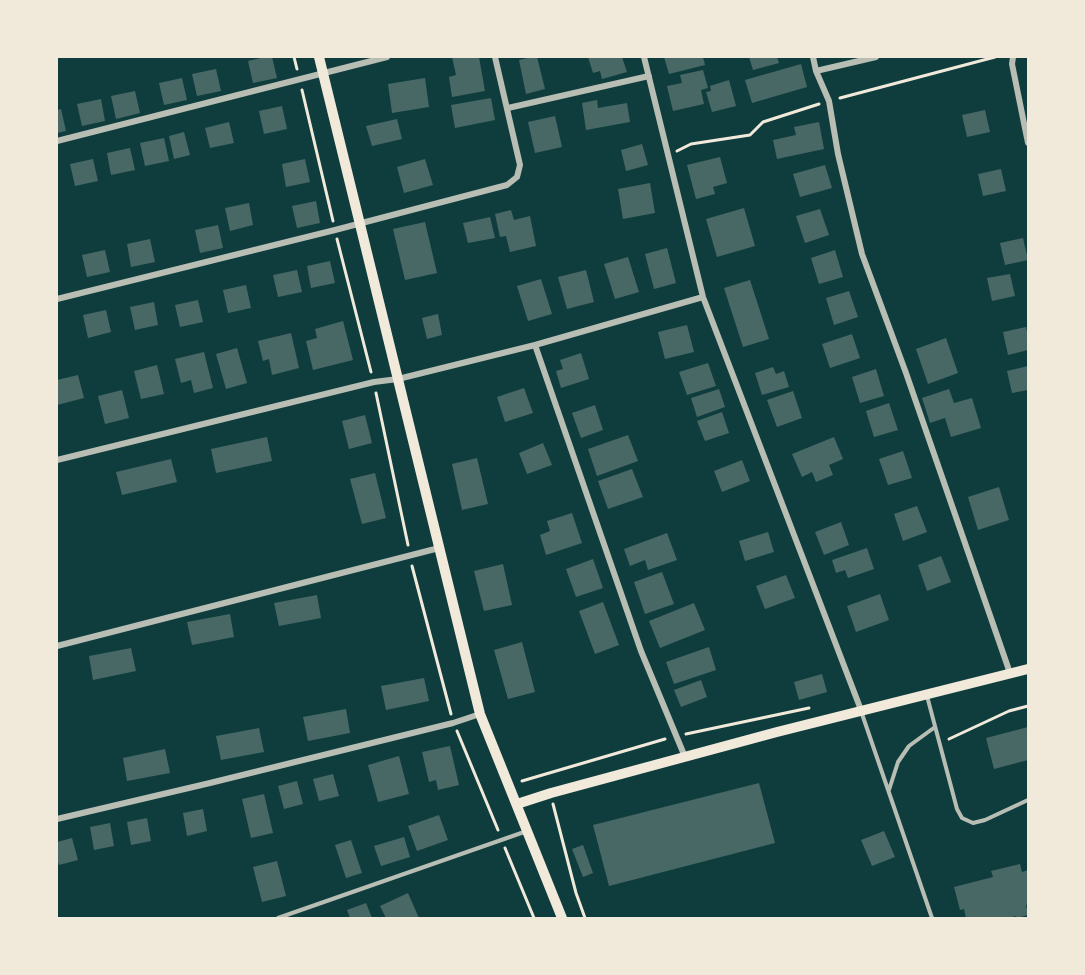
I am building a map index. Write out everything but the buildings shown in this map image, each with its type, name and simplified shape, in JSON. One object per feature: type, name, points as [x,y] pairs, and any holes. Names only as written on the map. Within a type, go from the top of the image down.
[{"type":"main road","points":[[319,57],[480,714],[562,918]]},
{"type":"main road","points":[[517,804],[861,710],[1028,669]]},
{"type":"street","points":[[57,141],[387,57]]},
{"type":"street","points":[[57,299],[359,224],[507,184],[516,177],[520,165],[495,57]]},
{"type":"street","points":[[644,57],[703,297],[861,710]]},
{"type":"street","points":[[813,57],[829,100],[838,154],[862,254],[906,373],[1010,673]]},
{"type":"street","points":[[816,70],[876,57]]},
{"type":"street","points":[[1013,57],[1012,63],[1028,143]]},
{"type":"street","points":[[508,108],[649,76]]},
{"type":"street","points":[[57,460],[535,345],[703,297]]},
{"type":"street","points":[[535,345],[640,651],[686,757]]},
{"type":"street","points":[[57,646],[439,548]]},
{"type":"street","points":[[57,819],[453,723],[480,714]]},
{"type":"lane","points":[[927,695],[957,809],[962,818],[973,823],[985,820],[1028,800]]},
{"type":"lane","points":[[861,710],[932,918]]},
{"type":"lane","points":[[888,791],[898,762],[909,746],[935,727]]},
{"type":"lane","points":[[278,918],[528,831]]},
{"type":"path","points":[[294,57],[374,382],[410,556],[453,723],[498,831]]},
{"type":"path","points":[[669,155],[691,144],[750,135],[762,122],[829,100],[994,57]]},
{"type":"path","points":[[939,744],[1009,711],[1028,706]]},
{"type":"path","points":[[551,794],[573,883],[585,918]]},
{"type":"path","points":[[503,842],[534,918]]}]
